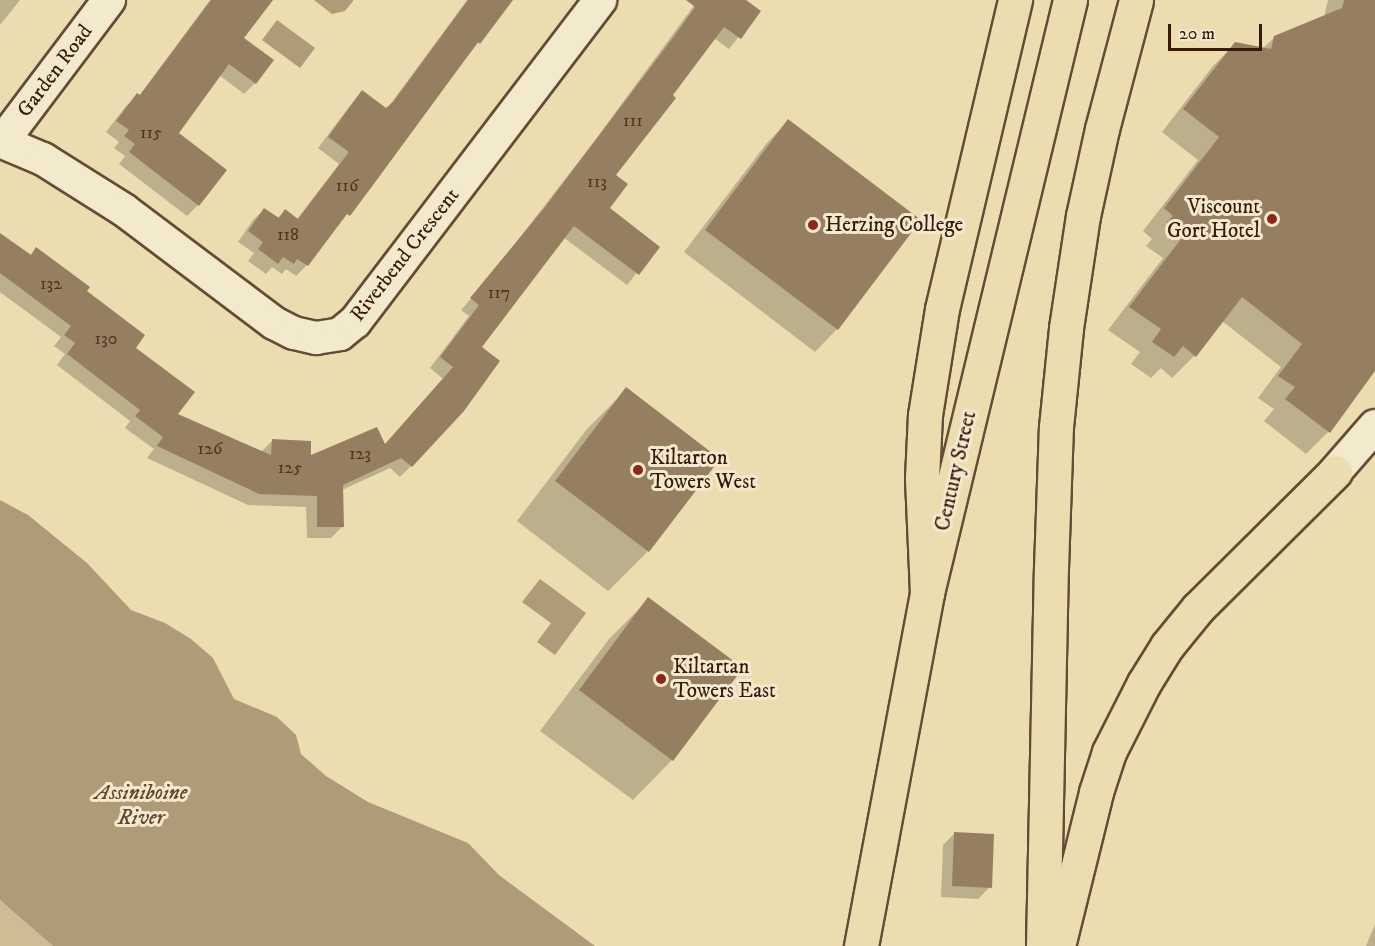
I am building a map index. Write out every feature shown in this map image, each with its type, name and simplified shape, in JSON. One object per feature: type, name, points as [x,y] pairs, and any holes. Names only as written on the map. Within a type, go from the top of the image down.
[{"type":"main road","points":[[927,593],[922,478],[925,415],[942,309],[1015,0]]},
{"type":"main road","name":"Century Street","points":[[861,946],[927,593],[1070,0]]},
{"type":"main road","points":[[1043,946],[1055,451],[1066,328],[1083,216],[1136,0]]},
{"type":"main road","points":[[1058,946],[1109,752],[1133,702],[1167,645],[1224,580],[1335,472]]},
{"type":"street","name":"Garden Road","points":[[1,141],[109,0]]},
{"type":"street","name":"Riverbend Crescent","points":[[1,141],[43,159],[124,210],[274,323],[294,333],[316,338],[340,334],[355,322],[600,0]]},
{"type":"street","points":[[1335,472],[1375,426]]},
{"type":"shaded area","points":[[0,900],[53,946],[0,946]]},
{"type":"water","points":[[314,0],[353,1],[345,11],[332,14]]},
{"type":"water","points":[[277,20],[315,48],[300,68],[262,40]]},
{"type":"water","name":"Assiniboine River","points":[[0,500],[28,515],[87,563],[131,610],[165,623],[191,639],[213,658],[234,699],[277,717],[296,735],[301,754],[326,776],[368,802],[468,843],[499,875],[595,946],[53,946],[0,900]]},
{"type":"water","points":[[540,579],[586,613],[555,655],[537,642],[551,623],[522,602]]},
{"type":"building","points":[[211,0],[273,0],[244,38],[274,60],[256,84],[229,64],[179,133],[227,170],[199,206],[129,152],[135,144],[124,136],[129,130],[116,121],[137,93],[140,95]]},
{"type":"building","points":[[468,0],[513,0],[480,44],[478,42],[350,216],[347,214],[308,266],[297,259],[294,264],[283,257],[278,264],[258,249],[263,242],[248,231],[264,208],[279,218],[285,209],[298,219],[349,152],[328,137],[362,90],[386,108],[393,102]]},
{"type":"building","points":[[686,0],[746,0],[761,11],[741,39],[724,27],[673,95],[676,98],[616,175],[628,184],[610,208],[660,247],[639,275],[574,226],[482,347],[500,361],[464,411],[412,467],[401,458],[343,485],[344,527],[317,527],[317,496],[259,494],[157,446],[163,437],[135,416],[140,410],[67,354],[75,343],[64,335],[71,326],[0,273],[0,233],[31,255],[36,247],[90,287],[87,291],[145,335],[136,348],[195,392],[178,414],[271,455],[272,439],[311,441],[311,455],[377,427],[385,444],[453,367],[440,357],[479,305],[470,298],[545,207],[675,35],[695,7]]},
{"type":"building","name":"Viscount Gort Hotel","points":[[1344,0],[1375,0],[1375,371],[1330,433],[1285,399],[1295,387],[1278,376],[1302,344],[1242,297],[1196,357],[1183,346],[1174,357],[1152,342],[1161,329],[1129,307],[1184,235],[1166,223],[1173,216],[1164,208],[1219,137],[1183,109],[1235,42],[1271,49],[1274,36],[1342,8]]},
{"type":"building","name":"Herzing College","points":[[788,119],[921,220],[838,330],[705,230]]},
{"type":"building","name":"Kiltarton Towers West","points":[[626,387],[720,459],[649,552],[555,481]]},
{"type":"building","name":"Kiltartan Towers East","points":[[648,597],[743,668],[673,761],[579,690]]},
{"type":"building","points":[[954,832],[994,834],[992,888],[952,886]]},
{"type":"place","name":"Viscount Gort Hotel","points":[[1272,219]]},
{"type":"place","name":"Herzing College","points":[[813,225]]},
{"type":"place","name":"Kiltarton Towers West","points":[[638,470]]},
{"type":"place","name":"Kiltartan Towers East","points":[[661,679]]}]
